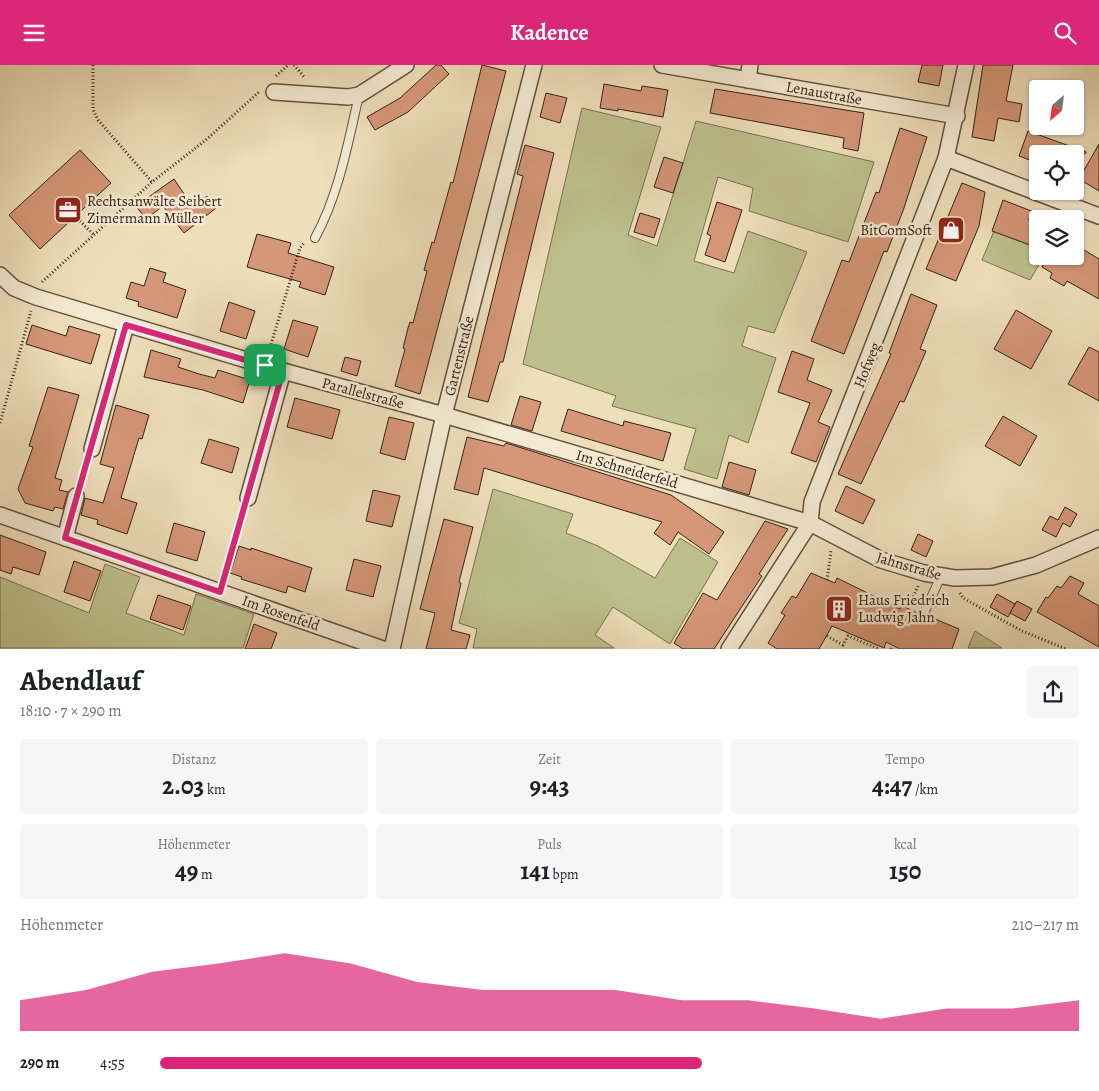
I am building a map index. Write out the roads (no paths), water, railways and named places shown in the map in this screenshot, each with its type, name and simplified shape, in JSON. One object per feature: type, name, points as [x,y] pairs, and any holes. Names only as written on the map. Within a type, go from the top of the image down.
[{"type":"street","points":[[274,92],[348,97],[358,95],[406,65]]},
{"type":"street","name":"Gartenstraße","points":[[392,649],[444,415],[534,65]]},
{"type":"street","name":"Lenaustraße","points":[[662,65],[957,116]]},
{"type":"street","points":[[748,80],[750,65]]},
{"type":"street","name":"Hofweg","points":[[729,649],[810,523],[812,503],[946,158],[957,116],[966,65]]},
{"type":"street","points":[[946,158],[1099,216]]},
{"type":"street","name":"Parallelstraße","points":[[0,275],[14,288],[24,293],[283,371],[444,415]]},
{"type":"street","points":[[92,449],[126,325]]},
{"type":"street","points":[[248,498],[283,371]]},
{"type":"street","name":"Im Schneiderfeld","points":[[444,415],[810,523]]},
{"type":"street","points":[[65,538],[76,497]]},
{"type":"street","name":"Im Rosenfeld","points":[[0,515],[383,649]]},
{"type":"street","name":"Jahnstraße","points":[[810,523],[881,560],[948,577],[992,577],[1028,567],[1099,538]]},
{"type":"lane","points":[[315,238],[326,218],[345,157],[358,95]]},
{"type":"lane","points":[[925,611],[948,577]]},
{"type":"place","name":"Rechtsanwälte Seibert Zimermann Müller","points":[[68,210]]},
{"type":"place","name":"BitComSoft","points":[[951,230]]},
{"type":"place","name":"Haus Friedrich Ludwig Jahn","points":[[839,609]]}]
